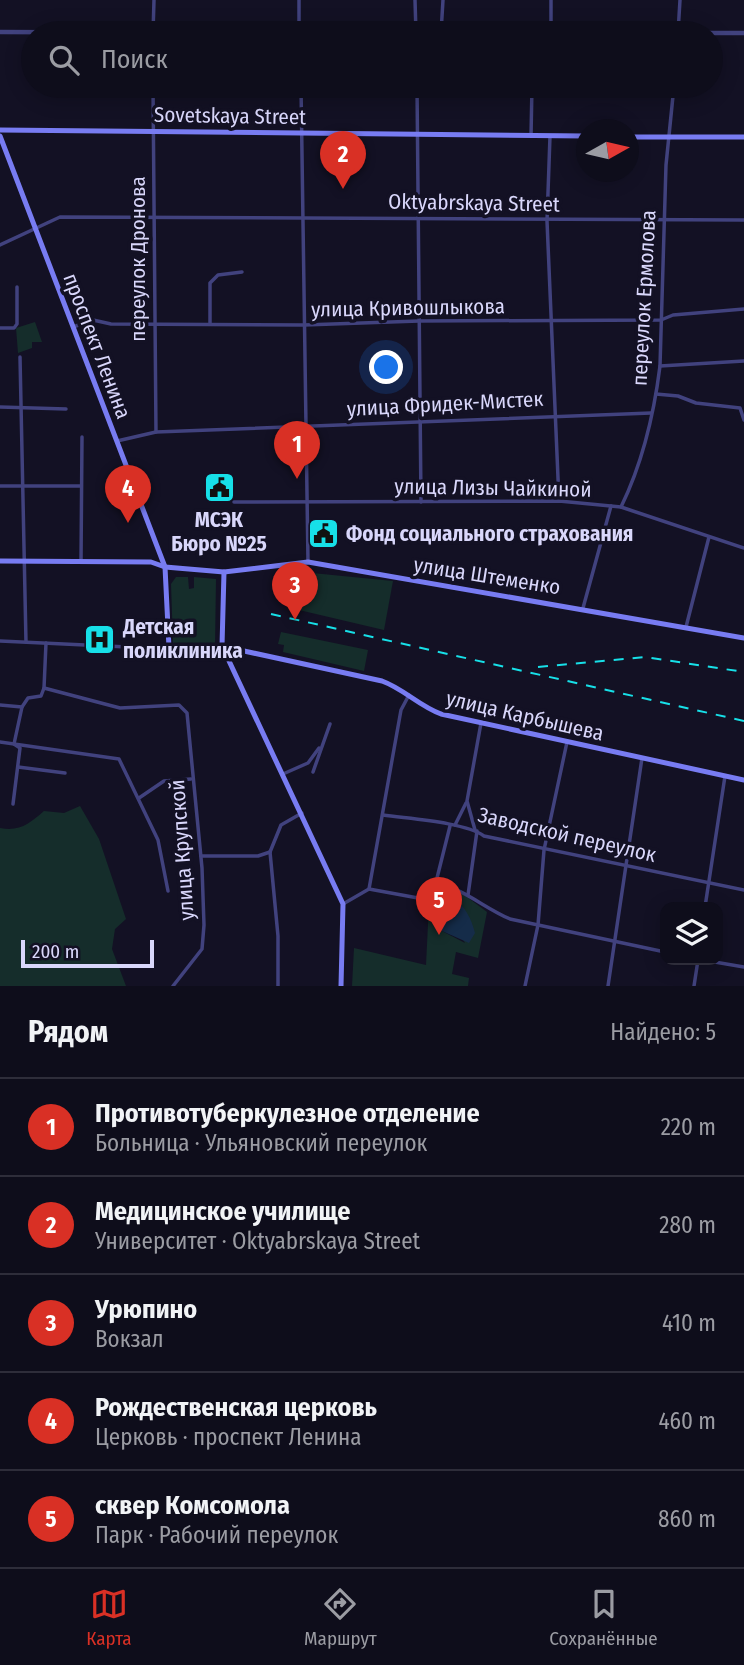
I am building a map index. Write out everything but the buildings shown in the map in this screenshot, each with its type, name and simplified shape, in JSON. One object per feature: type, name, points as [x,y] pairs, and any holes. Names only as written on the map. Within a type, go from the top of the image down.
[{"type":"main road","name":"Sovetskaya Street","points":[[0,130],[576,136]]},
{"type":"main road","name":"проспект Ленина","points":[[0,136],[165,568],[167,644],[172,649]]},
{"type":"main road","points":[[639,137],[744,136]]},
{"type":"main road","name":"улица Штеменко","points":[[0,561],[151,562],[165,568],[224,572],[308,562],[744,638]]},
{"type":"main road","points":[[224,572],[221,637],[224,651],[343,904],[341,986]]},
{"type":"main road","name":"улица Карбышева","points":[[172,649],[244,651],[382,681],[398,687],[433,711],[744,780]]},
{"type":"street","points":[[153,0],[153,21]]},
{"type":"street","points":[[299,0],[299,21]]},
{"type":"street","points":[[415,0],[416,21]]},
{"type":"street","points":[[442,21],[443,0]]},
{"type":"street","points":[[551,0],[551,21]]},
{"type":"street","points":[[679,21],[680,0]]},
{"type":"street","points":[[0,32],[21,32]]},
{"type":"street","points":[[723,33],[744,33]]},
{"type":"street","name":"переулок Дронова","points":[[153,98],[156,432]]},
{"type":"street","points":[[301,98],[308,562]]},
{"type":"street","points":[[418,98],[421,502]]},
{"type":"street","points":[[531,136],[532,98]]},
{"type":"street","name":"переулок Ермолова","points":[[621,507],[633,482],[656,394],[660,366],[664,220],[673,98]]},
{"type":"street","points":[[550,136],[547,221],[559,501]]},
{"type":"street","name":"Oktyabrskaya Street","points":[[0,244],[60,217],[744,220]]},
{"type":"street","points":[[210,323],[210,283],[218,275],[242,272]]},
{"type":"street","points":[[0,328],[14,328],[17,324],[17,287]]},
{"type":"street","name":"улица Кривошлыкова","points":[[73,327],[93,320],[111,324],[304,326],[419,321],[661,320],[673,315],[744,309]]},
{"type":"street","points":[[20,357],[26,642]]},
{"type":"street","points":[[660,366],[744,361]]},
{"type":"street","points":[[656,394],[678,396],[696,403],[740,408],[744,420]]},
{"type":"street","points":[[0,407],[66,410]]},
{"type":"street","name":"улица Фридек-Мистек","points":[[117,441],[156,432],[651,413]]},
{"type":"street","points":[[81,562],[82,437]]},
{"type":"street","points":[[0,486],[81,486]]},
{"type":"street","name":"улица Лизы Чайкиной","points":[[234,502],[559,501],[621,507],[744,548]]},
{"type":"street","points":[[583,608],[611,506]]},
{"type":"street","points":[[686,627],[709,537]]},
{"type":"street","points":[[0,641],[172,649]]},
{"type":"street","points":[[14,744],[22,707],[28,698],[41,696],[44,688],[46,643]]},
{"type":"street","name":"улица Крупской","points":[[44,688],[120,708],[179,705],[187,713],[191,779],[201,856],[204,925],[201,948],[173,986]]},
{"type":"street","points":[[369,889],[401,710],[409,695]]},
{"type":"street","points":[[0,705],[22,707]]},
{"type":"street","points":[[343,904],[369,889],[429,900],[453,826],[467,801],[481,723]]},
{"type":"street","points":[[313,772],[330,724]]},
{"type":"street","points":[[525,986],[538,925],[544,850],[567,742]]},
{"type":"street","points":[[0,743],[119,759],[158,840],[168,891]]},
{"type":"street","points":[[13,804],[20,748],[14,744]]},
{"type":"street","points":[[283,774],[308,763],[320,746]]},
{"type":"street","points":[[608,986],[642,758]]},
{"type":"street","points":[[18,767],[65,773]]},
{"type":"street","points":[[706,902],[725,776]]},
{"type":"street","points":[[139,798],[164,781],[191,779]]},
{"type":"street","points":[[467,801],[476,831],[468,895]]},
{"type":"street","points":[[278,986],[278,936],[270,852],[281,825],[302,813]]},
{"type":"street","name":"Заводской переулок","points":[[383,815],[453,826],[544,850],[625,864],[744,890]]},
{"type":"street","points":[[201,856],[258,856],[270,852]]},
{"type":"street","points":[[435,883],[448,885],[498,914],[660,951]]},
{"type":"street","points":[[723,963],[744,967]]},
{"type":"street","points":[[694,986],[697,965]]},
{"type":"green space","points":[[35,322],[42,342],[32,342],[32,348],[18,353],[16,328]]},
{"type":"green space","points":[[302,572],[393,581],[384,630],[299,610]]},
{"type":"green space","points":[[176,577],[188,577],[189,589],[194,588],[194,577],[216,579],[215,647],[178,647],[173,644],[171,584]]},
{"type":"green space","points":[[281,632],[368,650],[364,671],[283,652],[284,645],[278,644]]},
{"type":"green space","points":[[80,806],[99,839],[126,919],[115,929],[112,949],[126,986],[0,986],[0,828],[19,828],[44,811],[64,813]]},
{"type":"green space","points":[[439,885],[459,891],[487,912],[478,958],[456,952],[452,974],[469,978],[468,986],[352,986],[354,948],[426,965],[429,904]],"holes":[[[439,900],[465,943],[442,931],[436,922]]]},
{"type":"water","points":[[451,897],[464,908],[472,922],[475,933],[469,943],[442,931],[436,922],[439,900]]},
{"type":"railway","points":[[271,614],[744,721]]},
{"type":"railway","points":[[538,667],[645,657],[744,672]]},
{"type":"place","name":"Медицинское училище","points":[[343,189]]},
{"type":"place","name":"Противотуберкулезное отделение","points":[[297,479]]},
{"type":"place","name":"МСЭК Бюро №25","points":[[219,488]]},
{"type":"place","name":"Рождественская церковь","points":[[128,523]]},
{"type":"place","name":"Фонд социального страхования","points":[[323,534]]},
{"type":"place","name":"Урюпино","points":[[295,620]]},
{"type":"place","name":"Детская поликлиника","points":[[100,639]]},
{"type":"place","name":"сквер Комсомола","points":[[439,935]]}]
